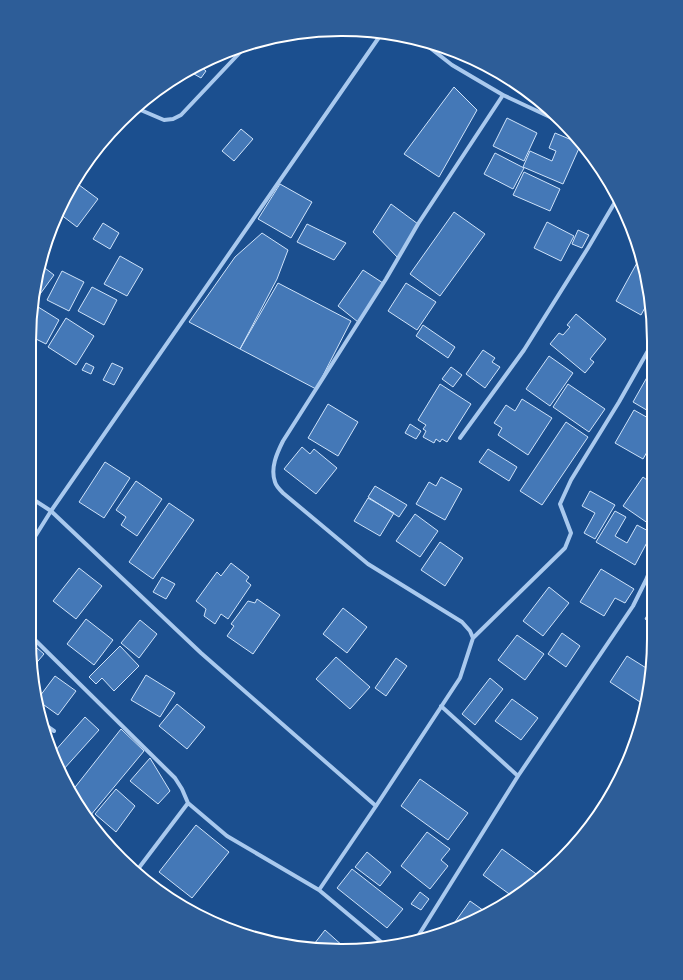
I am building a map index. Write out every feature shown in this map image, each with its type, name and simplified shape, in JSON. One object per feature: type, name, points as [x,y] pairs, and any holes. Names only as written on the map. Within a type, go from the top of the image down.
[{"type":"street","points":[[36,535],[51,511],[378,39]]},
{"type":"street","points":[[432,50],[452,65],[503,95],[547,116]]},
{"type":"street","points":[[142,111],[164,120],[173,119],[181,115],[239,54]]},
{"type":"street","points":[[473,638],[470,631],[462,622],[368,564],[283,493],[275,483],[274,472],[276,458],[283,441],[386,278],[418,224],[503,95]]},
{"type":"street","points":[[460,438],[524,350],[614,204]]},
{"type":"street","points":[[320,890],[460,678],[473,638],[565,548],[571,533],[560,504],[571,480],[647,352]]},
{"type":"street","points":[[36,501],[51,511],[201,653],[376,806]]},
{"type":"street","points":[[419,934],[518,776],[632,606],[647,578]]},
{"type":"street","points":[[36,641],[175,778],[188,803],[227,836],[320,890],[380,941]]},
{"type":"street","points":[[441,706],[518,776]]},
{"type":"street","points":[[49,728],[54,731]]},
{"type":"street","points":[[139,867],[188,803]]},
{"type":"building","points":[[204,69],[206,71],[201,78],[194,74]]},
{"type":"building","points":[[454,87],[477,110],[439,177],[404,154]]},
{"type":"building","points":[[507,118],[537,133],[524,161],[493,146]]},
{"type":"building","points":[[241,129],[253,139],[234,161],[222,151]]},
{"type":"building","points":[[555,133],[571,139],[579,149],[563,184],[523,167],[530,151],[552,161],[556,151],[549,148]]},
{"type":"building","points":[[495,153],[524,168],[513,189],[484,174]]},
{"type":"building","points":[[524,172],[560,189],[550,211],[513,195]]},
{"type":"building","points":[[280,184],[312,202],[291,238],[258,219]]},
{"type":"building","points":[[79,185],[98,199],[77,227],[63,216]]},
{"type":"building","points":[[391,204],[418,224],[398,258],[373,232]]},
{"type":"building","points":[[454,212],[485,234],[440,296],[410,274]]},
{"type":"building","points":[[547,222],[574,236],[561,261],[534,248]]},
{"type":"building","points":[[103,223],[119,233],[110,249],[93,239]]},
{"type":"building","points":[[307,224],[346,243],[334,260],[297,242]]},
{"type":"building","points":[[578,230],[589,235],[582,248],[572,244]]},
{"type":"building","points":[[262,233],[288,250],[277,279],[240,349],[189,322],[235,257]]},
{"type":"building","points":[[120,256],[143,269],[127,296],[104,284]]},
{"type":"building","points":[[637,263],[645,308],[641,315],[616,301]]},
{"type":"building","points":[[45,268],[54,275],[40,294]]},
{"type":"building","points":[[363,270],[383,283],[358,322],[338,306]]},
{"type":"building","points":[[62,271],[84,282],[69,311],[47,300]]},
{"type":"building","points":[[278,283],[351,321],[316,389],[240,349]]},
{"type":"building","points":[[406,283],[436,302],[417,330],[388,311]]},
{"type":"building","points":[[92,287],[117,300],[104,325],[78,311]]},
{"type":"building","points":[[38,307],[59,320],[46,344],[36,339]]},
{"type":"building","points":[[576,314],[606,339],[590,359],[594,362],[585,373],[550,344],[559,333],[563,335],[570,327],[567,325]]},
{"type":"building","points":[[66,318],[94,336],[76,365],[48,347]]},
{"type":"building","points":[[423,325],[455,347],[448,358],[416,336]]},
{"type":"building","points":[[483,350],[495,358],[492,362],[500,367],[485,388],[466,374]]},
{"type":"building","points":[[549,356],[573,373],[550,406],[526,389]]},
{"type":"building","points":[[86,363],[94,367],[91,374],[82,370]]},
{"type":"building","points":[[112,363],[123,368],[114,385],[103,380]]},
{"type":"building","points":[[451,367],[462,375],[453,387],[442,379]]},
{"type":"building","points":[[647,377],[647,410],[633,402]]},
{"type":"building","points":[[440,384],[471,404],[447,442],[442,439],[440,442],[436,439],[434,443],[423,437],[426,431],[423,429],[426,425],[418,420]]},
{"type":"building","points":[[568,384],[605,409],[589,432],[553,407]]},
{"type":"building","points":[[522,399],[552,418],[528,455],[498,435],[502,428],[494,423],[506,405],[515,411]]},
{"type":"building","points":[[328,404],[358,422],[338,456],[308,438]]},
{"type":"building","points":[[634,410],[647,417],[647,452],[643,459],[615,443]]},
{"type":"building","points":[[566,422],[588,437],[542,505],[520,491]]},
{"type":"building","points":[[410,424],[421,431],[416,439],[405,433]]},
{"type":"building","points":[[302,447],[310,454],[314,449],[337,468],[316,494],[284,469]]},
{"type":"building","points":[[488,449],[517,467],[509,481],[479,462]]},
{"type":"building","points":[[105,462],[130,478],[104,518],[79,502]]},
{"type":"building","points":[[441,477],[462,489],[445,520],[416,504],[429,482],[436,486]]},
{"type":"building","points":[[643,477],[647,480],[647,523],[623,506]]},
{"type":"building","points":[[136,481],[162,499],[137,536],[121,525],[126,517],[116,510]]},
{"type":"building","points":[[375,486],[407,505],[399,517],[368,497]]},
{"type":"building","points":[[590,491],[615,505],[595,539],[584,533],[595,513],[582,506]]},
{"type":"building","points":[[368,498],[394,513],[380,536],[354,521]]},
{"type":"building","points":[[169,503],[194,520],[153,579],[129,562]]},
{"type":"building","points":[[615,511],[626,517],[615,536],[627,543],[637,525],[647,530],[647,542],[635,565],[596,542]]},
{"type":"building","points":[[415,514],[438,531],[420,557],[396,541]]},
{"type":"building","points":[[440,542],[463,558],[445,586],[421,570]]},
{"type":"building","points":[[231,563],[249,577],[246,581],[251,585],[228,619],[221,614],[215,624],[204,616],[206,609],[196,601],[217,572],[221,576]]},
{"type":"building","points":[[79,568],[102,586],[76,619],[53,601]]},
{"type":"building","points":[[601,569],[634,589],[625,603],[615,598],[604,616],[580,602]]},
{"type":"building","points":[[162,577],[175,584],[166,599],[153,592]]},
{"type":"building","points":[[549,587],[569,603],[543,636],[523,621]]},
{"type":"building","points":[[257,599],[280,615],[253,654],[227,636],[234,626],[231,624],[248,601],[255,603]]},
{"type":"building","points":[[343,608],[367,627],[347,653],[323,634]]},
{"type":"building","points":[[86,619],[113,640],[94,665],[67,644]]},
{"type":"building","points":[[140,620],[157,634],[139,658],[121,643]]},
{"type":"building","points":[[562,633],[580,646],[566,667],[548,654]]},
{"type":"building","points":[[517,635],[544,654],[525,680],[498,660]]},
{"type":"building","points":[[120,646],[139,666],[114,691],[102,678],[96,684],[89,677]]},
{"type":"building","points":[[36,647],[44,654],[37,662]]},
{"type":"building","points":[[627,656],[645,667],[640,702],[610,682]]},
{"type":"building","points":[[336,657],[370,687],[350,709],[316,679]]},
{"type":"building","points":[[396,658],[407,666],[386,696],[375,688]]},
{"type":"building","points":[[146,675],[175,693],[160,717],[131,700]]},
{"type":"building","points":[[55,676],[76,691],[58,715],[43,704],[41,694]]},
{"type":"building","points":[[490,678],[503,689],[475,725],[462,714]]},
{"type":"building","points":[[512,699],[538,718],[521,740],[495,721]]},
{"type":"building","points":[[177,704],[205,727],[187,749],[159,726]]},
{"type":"building","points":[[85,717],[99,730],[65,768],[57,749]]},
{"type":"building","points":[[121,729],[144,751],[92,814],[75,787]]},
{"type":"building","points":[[150,758],[170,791],[158,804],[130,781]]},
{"type":"building","points":[[420,779],[468,813],[448,840],[401,806]]},
{"type":"building","points":[[116,789],[135,806],[116,832],[95,814]]},
{"type":"building","points":[[196,825],[229,852],[192,898],[159,872]]},
{"type":"building","points":[[427,832],[450,849],[441,860],[448,866],[430,889],[401,866]]},
{"type":"building","points":[[502,849],[536,874],[509,894],[483,875]]},
{"type":"building","points":[[367,852],[391,872],[380,886],[355,867]]},
{"type":"building","points":[[352,869],[403,909],[387,928],[337,888]]},
{"type":"building","points":[[420,892],[429,899],[421,910],[411,904]]},
{"type":"building","points":[[470,901],[482,909],[477,912],[455,922]]},
{"type":"building","points":[[325,930],[341,944],[322,943],[315,942]]}]
